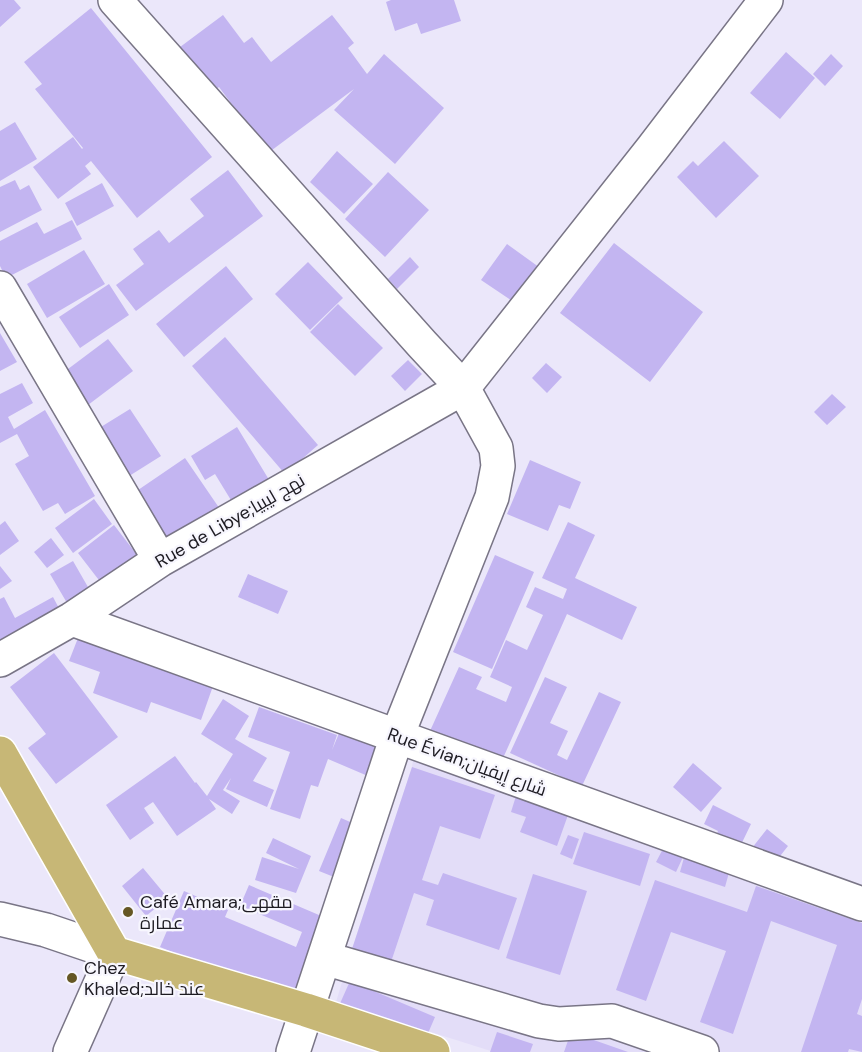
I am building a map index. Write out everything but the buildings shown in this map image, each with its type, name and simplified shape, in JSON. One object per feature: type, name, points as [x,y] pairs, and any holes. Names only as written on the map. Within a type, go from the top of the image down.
[{"type":"main road","points":[[0,753],[114,953],[306,1010],[433,1052]]},
{"type":"street","points":[[463,388],[631,177],[766,0]]},
{"type":"street","points":[[118,1],[463,388],[496,448],[498,466],[492,497],[397,736],[293,1052]]},
{"type":"street","points":[[0,288],[160,560]]},
{"type":"street","name":"Rue de Libye;نهج ليبيا","points":[[0,660],[72,619],[160,560],[463,388]]},
{"type":"street","name":"Rue Évian;شارع إيفيان","points":[[72,619],[862,904]]},
{"type":"street","points":[[0,919],[46,930],[114,953],[70,1052]]},
{"type":"street","points":[[324,958],[539,1021],[559,1024],[612,1021],[702,1052]]},
{"type":"shaded area","points":[[414,753],[862,918],[862,1052],[494,1052],[336,1002],[412,767]]},
{"type":"place","name":"Café Amara;مقهى عمارة","points":[[128,912]]},
{"type":"place","name":"Chez Khaled;عند خالد","points":[[72,978]]}]
